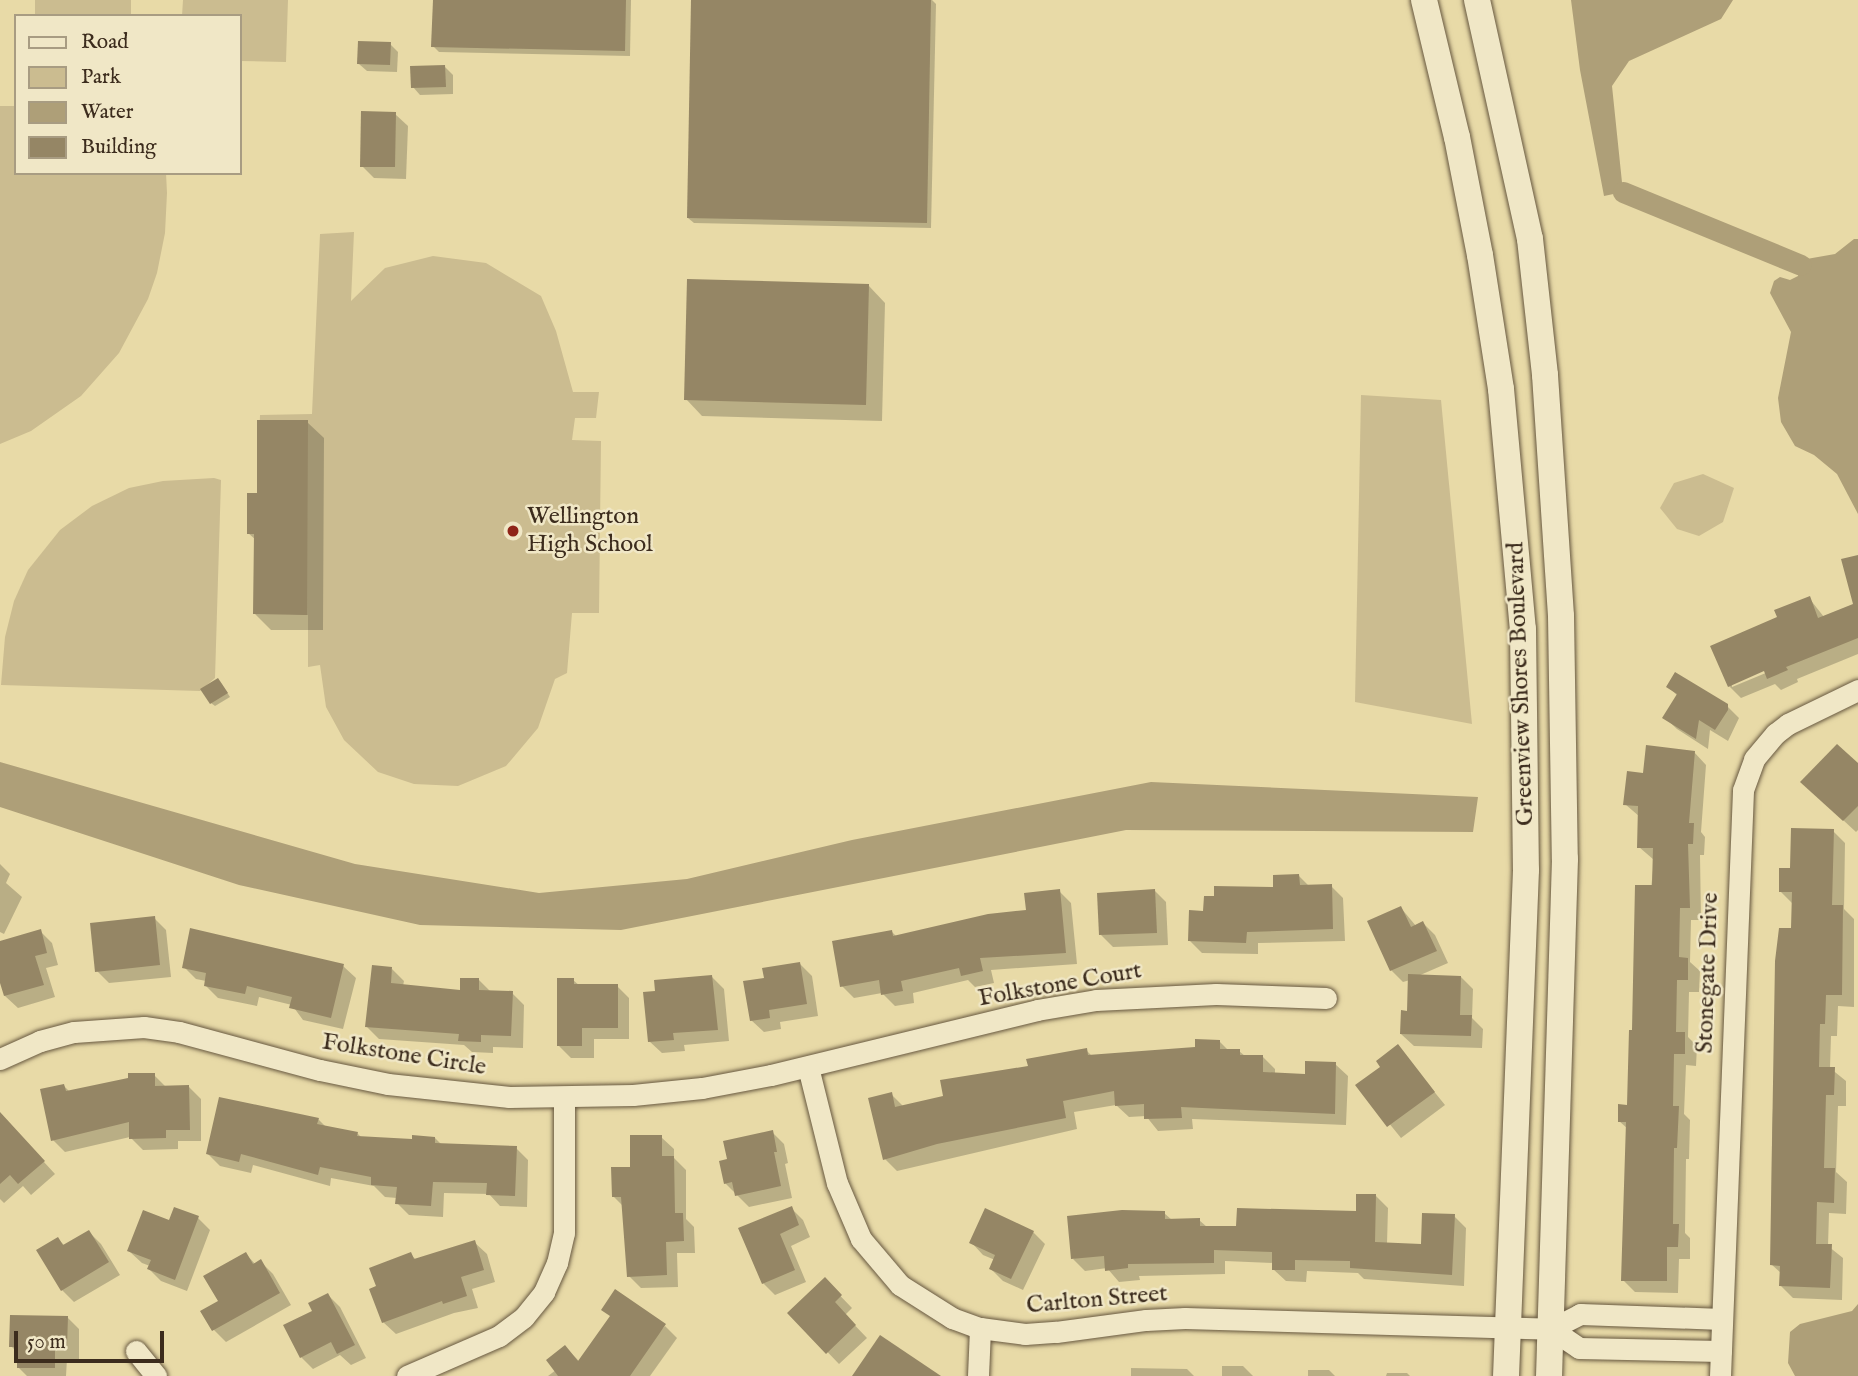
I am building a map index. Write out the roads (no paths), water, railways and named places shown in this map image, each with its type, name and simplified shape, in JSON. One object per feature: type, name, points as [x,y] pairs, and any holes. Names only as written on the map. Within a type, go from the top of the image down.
[{"type":"street","name":"Greenview Shores Boulevard","points":[[1424,0],[1457,137],[1480,255],[1501,389],[1523,629],[1526,870],[1506,1376]]},
{"type":"street","name":"Greenview Shores Boulevard","points":[[1477,0],[1530,239],[1545,375],[1561,616],[1565,859],[1549,1376]]},
{"type":"street","name":"Stonegate Drive","points":[[1720,1376],[1743,790],[1754,759],[1775,734],[1788,724],[1858,690]]},
{"type":"street","name":"Folkstone Court","points":[[808,1067],[1037,1010],[1096,1000],[1204,994],[1326,998]]},
{"type":"street","name":"Folkstone Circle","points":[[0,1059],[40,1041],[74,1032],[144,1027],[179,1032],[320,1070],[388,1084],[457,1093],[564,1098],[702,1088],[808,1067]]},
{"type":"street","name":"Carlton Street","points":[[808,1067],[837,1183],[861,1239],[900,1285],[943,1313],[980,1328],[1025,1334],[1185,1318],[1551,1329]]},
{"type":"street","points":[[407,1376],[499,1336],[524,1317],[548,1285],[557,1264],[564,1233],[564,1098]]},
{"type":"street","points":[[1721,1351],[1579,1348],[1551,1329],[1580,1314],[1722,1319]]},
{"type":"street","points":[[978,1376],[980,1328]]},
{"type":"street","points":[[136,1351],[156,1376]]},
{"type":"water","points":[[1571,0],[1733,0],[1721,19],[1629,61],[1612,86],[1623,192],[1604,196],[1580,70]]},
{"type":"water","points":[[1854,239],[1858,239],[1858,514],[1837,474],[1814,455],[1795,446],[1781,422],[1778,398],[1791,332],[1770,293],[1774,281],[1780,277],[1790,280],[1798,276],[1801,260],[1835,254]]},
{"type":"water","points":[[0,762],[355,864],[539,893],[687,879],[852,840],[1151,782],[1478,797],[1473,832],[1126,830],[621,930],[420,925],[239,885],[0,807]]},
{"type":"water","points":[[1858,1304],[1858,1376],[1795,1376],[1788,1363],[1790,1332],[1800,1324],[1852,1311]]},
{"type":"waterway","points":[[1623,192],[1801,265]]},
{"type":"place","name":"Wellington High School","points":[[513,531]]}]
